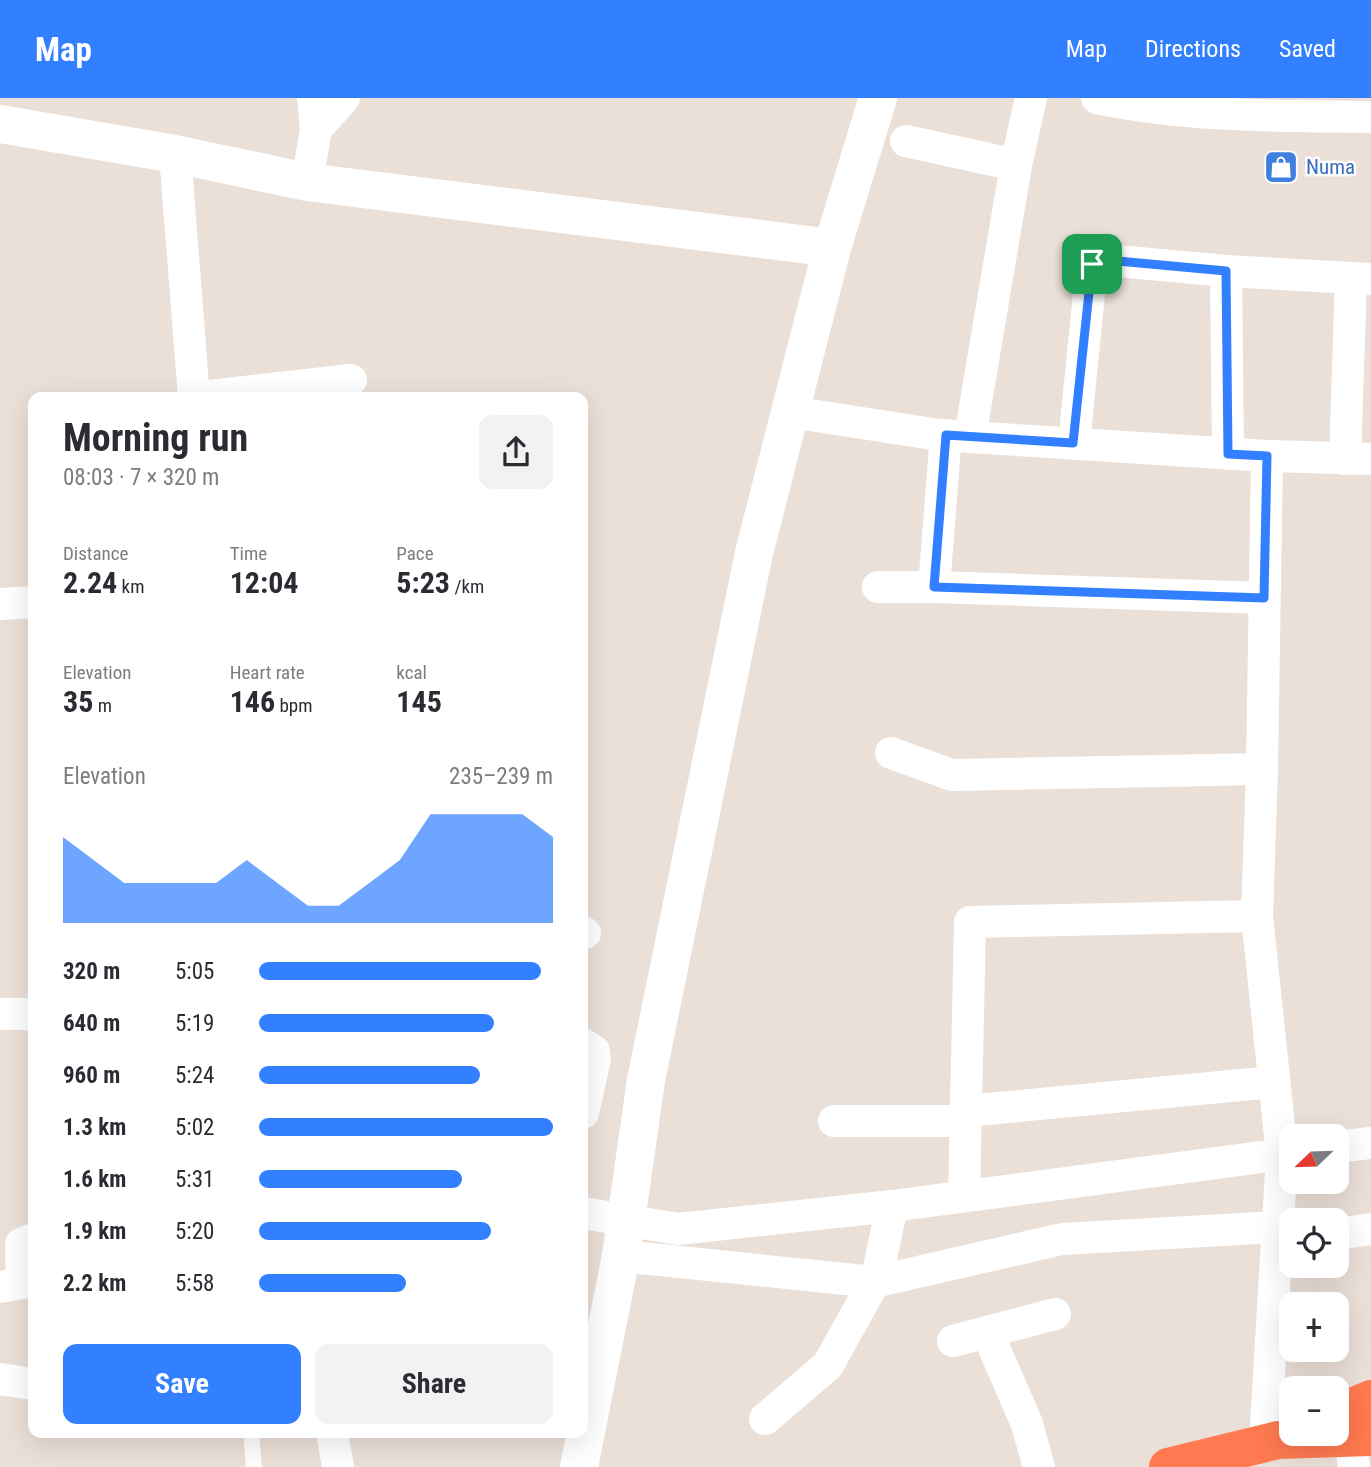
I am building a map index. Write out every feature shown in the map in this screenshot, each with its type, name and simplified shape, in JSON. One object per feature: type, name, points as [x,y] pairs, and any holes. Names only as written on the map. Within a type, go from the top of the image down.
[{"type":"highway","points":[[1168,1467],[1278,1439],[1353,1439],[1371,1399]]},
{"type":"main road","points":[[588,1421],[624,1239],[646,1080],[754,553],[832,248],[878,98]]},
{"type":"main road","points":[[0,124],[175,154],[307,182],[832,248]]},
{"type":"main road","points":[[579,1467],[585,1438]]},
{"type":"street","points":[[307,182],[314,113],[344,98]]},
{"type":"street","points":[[934,587],[958,436],[1031,98]]},
{"type":"street","points":[[1097,98],[1133,106],[1223,107],[1371,117]]},
{"type":"street","points":[[906,141],[1016,165]]},
{"type":"street","points":[[175,154],[194,392]]},
{"type":"street","points":[[791,412],[958,436],[1228,454],[1358,459],[1361,278],[1093,261],[1073,443]]},
{"type":"street","points":[[1226,271],[1228,454]]},
{"type":"street","points":[[244,392],[351,380]]},
{"type":"street","points":[[1267,456],[1257,916],[1274,1082],[1282,1124]]},
{"type":"street","points":[[878,587],[1264,598]]},
{"type":"street","points":[[0,604],[28,602]]},
{"type":"street","points":[[891,753],[951,775],[1262,769]]},
{"type":"street","points":[[964,1196],[970,922],[1257,916]]},
{"type":"street","points":[[0,1014],[28,1014]]},
{"type":"street","points":[[588,1047],[594,1051],[595,1059],[588,1090]]},
{"type":"street","points":[[834,1121],[965,1116],[1274,1082]]},
{"type":"street","points":[[1349,1146],[1371,1143]]},
{"type":"street","points":[[624,1239],[678,1229],[892,1206],[1279,1155]]},
{"type":"street","points":[[765,1419],[828,1365],[874,1282],[892,1206]]},
{"type":"street","points":[[588,1216],[624,1239],[874,1282],[1062,1240],[1279,1238]]},
{"type":"street","points":[[1349,1232],[1371,1229]]},
{"type":"street","points":[[0,1287],[22,1283],[21,1244],[28,1241]]},
{"type":"street","points":[[1278,1439],[1281,1278]]},
{"type":"street","points":[[953,1341],[1055,1314]]},
{"type":"street","points":[[987,1332],[1027,1424],[1040,1467]]},
{"type":"street","points":[[0,1380],[28,1383]]},
{"type":"street","points":[[333,1438],[338,1467]]},
{"type":"lane","points":[[251,1438],[254,1467]]},
{"type":"place","name":"Numa","points":[[1281,167]]},
{"type":"route","points":[[1096,259],[1226,271],[1228,454],[1267,456],[1264,598],[934,587],[946,435],[1073,443],[1092,264],[1096,259]]}]
